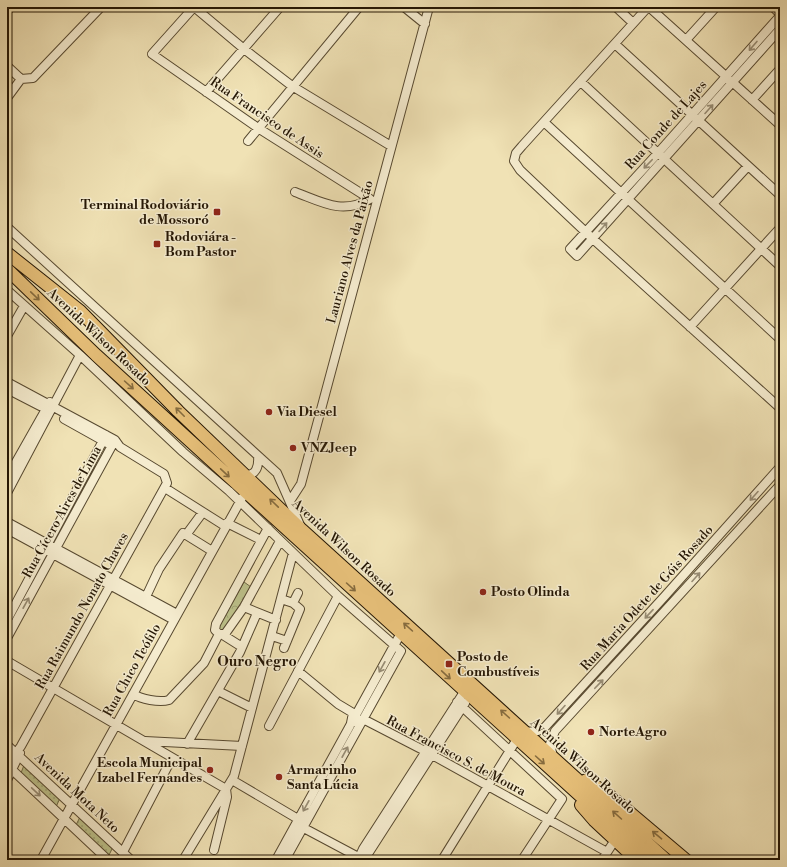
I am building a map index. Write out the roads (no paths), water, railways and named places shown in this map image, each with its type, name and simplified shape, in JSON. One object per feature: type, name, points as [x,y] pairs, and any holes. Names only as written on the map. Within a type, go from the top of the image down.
[{"type":"highway","name":"Avenida Wilson Rosado","points":[[7,253],[80,311],[178,411],[244,475],[586,794],[651,860]]},
{"type":"highway","name":"Avenida Wilson Rosado","points":[[7,269],[243,497],[401,633],[463,699],[521,735],[554,759],[562,772]]},
{"type":"highway","points":[[68,327],[76,328],[82,325],[83,317],[80,311]]},
{"type":"highway","points":[[96,355],[93,341],[98,338],[110,340]]},
{"type":"highway","points":[[562,772],[594,820],[637,860]]},
{"type":"highway","points":[[562,772],[593,784],[609,795],[686,860]]},
{"type":"highway","name":"Avenida Wilson Rosado","points":[[586,794],[666,860]]},
{"type":"street","points":[[7,11],[10,7]]},
{"type":"street","points":[[7,66],[21,79],[33,78],[101,7]]},
{"type":"street","points":[[194,7],[244,49],[292,86],[391,146]]},
{"type":"street","name":"Rua Francisco de Assis","points":[[194,7],[152,54],[258,128],[370,199],[359,206],[345,208],[329,205],[295,192]]},
{"type":"street","points":[[206,92],[280,7]]},
{"type":"street","points":[[248,141],[292,86],[359,7]]},
{"type":"street","points":[[404,7],[425,24]]},
{"type":"street","name":"Lauriano Alves da Paixão","points":[[290,501],[301,484],[391,146],[430,7]]},
{"type":"street","points":[[616,7],[633,23]]},
{"type":"street","points":[[780,125],[648,7],[514,157],[520,170],[593,239],[780,408]]},
{"type":"street","points":[[686,40],[716,7]]},
{"type":"street","name":"Rua Conde de Lajes","points":[[729,79],[778,12]]},
{"type":"street","name":"Rua Conde de Lajes","points":[[661,156],[629,200],[577,256],[570,250],[622,193],[661,156],[729,79],[780,29]]},
{"type":"street","points":[[615,44],[780,195]]},
{"type":"street","points":[[752,100],[780,69]]},
{"type":"street","points":[[7,98],[21,79]]},
{"type":"street","points":[[581,82],[780,266]]},
{"type":"street","points":[[544,122],[780,339]]},
{"type":"street","points":[[713,204],[748,166]]},
{"type":"street","points":[[7,227],[277,473],[302,530]]},
{"type":"street","points":[[690,327],[780,228]]},
{"type":"street","points":[[7,290],[79,354],[183,452],[243,497],[280,541],[338,596],[401,651],[363,719],[276,860]]},
{"type":"street","points":[[7,336],[24,306]]},
{"type":"street","points":[[7,492],[10,478],[79,354]]},
{"type":"street","points":[[7,382],[50,408],[105,438],[166,476],[167,483],[165,488],[226,525],[261,540]]},
{"type":"street","points":[[7,389],[50,408]]},
{"type":"street","name":"Rua Cícero Aires de Lima","points":[[7,620],[105,438]]},
{"type":"street","name":"Rua Cícero Aires de Lima","points":[[7,638],[54,551],[115,444]]},
{"type":"street","points":[[244,475],[254,473],[259,462],[258,456]]},
{"type":"street","name":"Rua Maria Odete de Góis Rosado","points":[[521,735],[538,731],[545,727],[664,598],[780,467]]},
{"type":"street","name":"Rua Maria Odete de Góis Rosado","points":[[554,759],[550,744],[553,733],[619,663],[780,485]]},
{"type":"street","name":"Rua Raimundo Nonato Chaves","points":[[7,780],[8,767],[19,752],[165,488]]},
{"type":"street","name":"Rua Chico Teófilo","points":[[41,860],[226,525],[243,497]]},
{"type":"street","points":[[186,535],[204,512]]},
{"type":"street","points":[[7,522],[46,547]]},
{"type":"street","points":[[242,647],[215,630],[216,624],[268,528]]},
{"type":"street","points":[[7,529],[54,551],[175,617]]},
{"type":"street","points":[[144,600],[159,569],[183,533],[212,551]]},
{"type":"street","points":[[133,694],[143,699],[169,700],[204,664],[221,634],[229,630],[244,607],[280,541]]},
{"type":"street","points":[[183,860],[232,780],[272,636],[293,553]]},
{"type":"street","points":[[660,617],[678,593],[674,590],[664,598]]},
{"type":"street","points":[[293,603],[298,593]]},
{"type":"street","points":[[269,726],[338,596]]},
{"type":"street","points":[[272,636],[286,644],[300,612],[299,607],[293,603],[281,599]]},
{"type":"street","points":[[244,607],[276,620]]},
{"type":"street","points":[[187,744],[242,647],[257,613]]},
{"type":"street","points":[[320,789],[351,723],[401,633]]},
{"type":"street","points":[[619,663],[608,671],[604,668],[629,635]]},
{"type":"street","points":[[7,661],[226,789]]},
{"type":"street","points":[[298,671],[338,704],[353,713],[351,723]]},
{"type":"street","points":[[218,691],[252,708]]},
{"type":"street","points":[[232,780],[299,823],[361,859],[463,699],[510,750],[562,800],[522,860]]},
{"type":"street","points":[[351,723],[363,719]]},
{"type":"street","name":"Rua Francisco S. de Moura","points":[[363,719],[428,753],[607,852]]},
{"type":"street","points":[[442,860],[510,750],[521,735]]},
{"type":"street","points":[[144,741],[242,746]]},
{"type":"street","name":"Avenida Mota Neto","points":[[7,745],[19,752],[71,804],[131,860]]},
{"type":"street","points":[[123,852],[172,758]]},
{"type":"street","points":[[8,767],[108,860]]},
{"type":"street","points":[[214,850],[227,797],[226,789]]},
{"type":"street","points":[[285,860],[299,823]]},
{"type":"street","points":[[602,860],[615,840]]},
{"type":"place","name":"Terminal Rodoviário de Mossoró","points":[[217,212]]},
{"type":"place","name":"Rodoviára - Bom Pastor","points":[[157,244]]},
{"type":"place","name":"Via Diesel","points":[[269,412]]},
{"type":"place","name":"VNZ Jeep","points":[[293,448]]},
{"type":"place","name":"Posto Olinda","points":[[483,592]]},
{"type":"place","name":"Posto de Combustíveis","points":[[449,664]]},
{"type":"place","name":"NorteAgro","points":[[591,732]]},
{"type":"place","name":"Escola Municipal Izabel Fernandes","points":[[210,770]]},
{"type":"place","name":"Armarinho Santa Lúcia","points":[[279,777]]},
{"type":"district","name":"Ouro Negro","points":[[257,662]]}]
